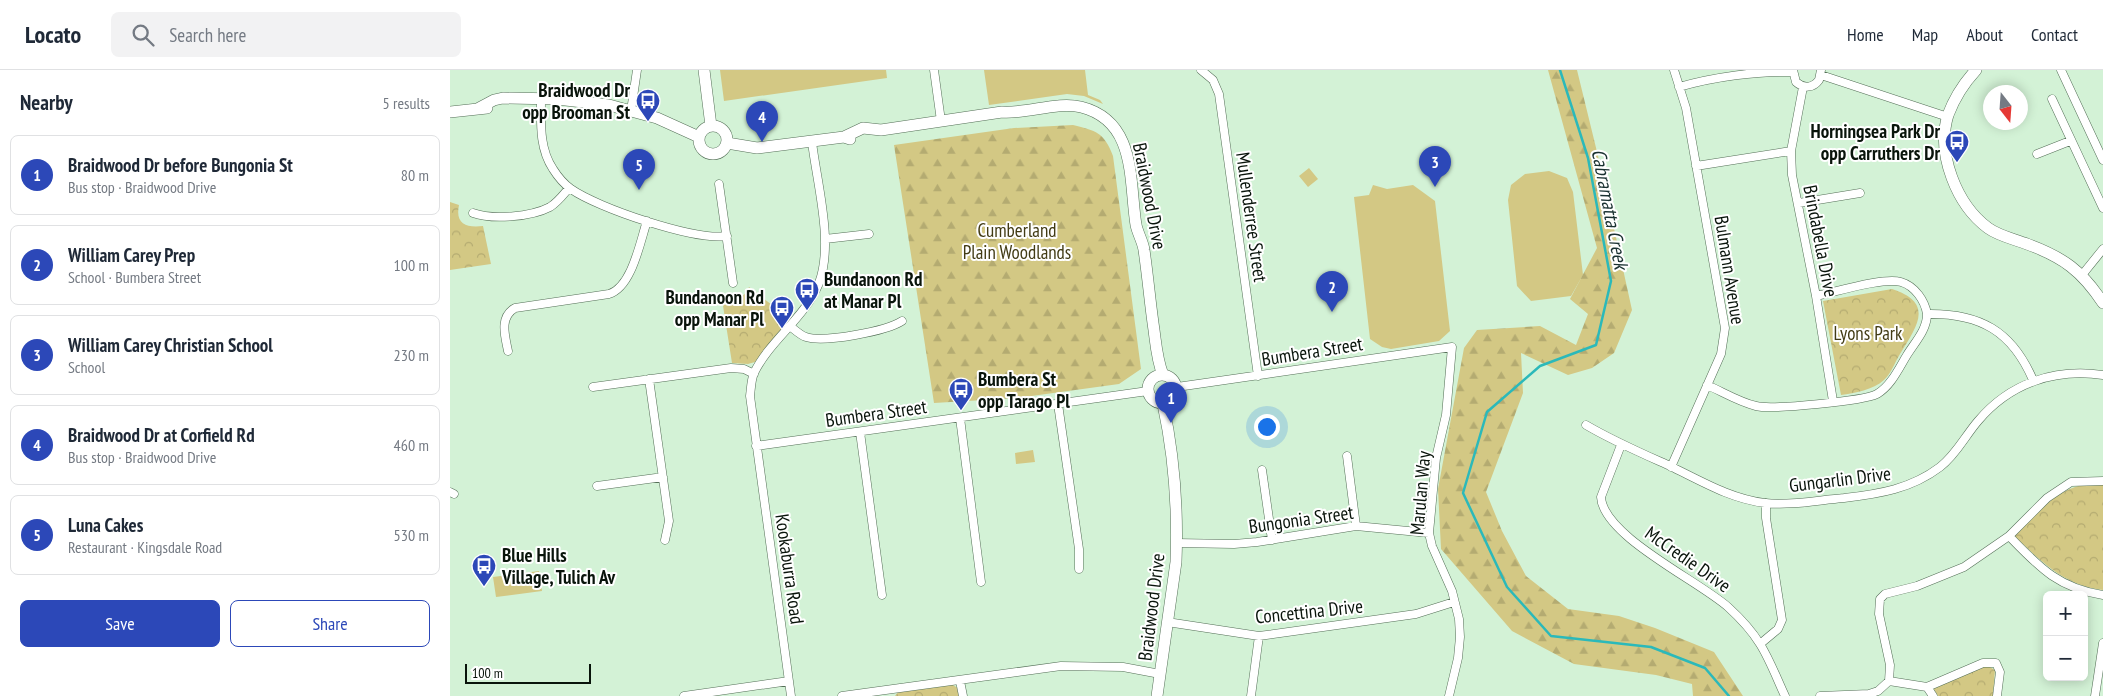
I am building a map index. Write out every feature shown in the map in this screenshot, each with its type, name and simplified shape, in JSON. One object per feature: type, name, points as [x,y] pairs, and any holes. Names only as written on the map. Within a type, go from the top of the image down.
[{"type":"street","points":[[631,110],[637,70]]},
{"type":"street","points":[[704,70],[711,126]]},
{"type":"street","points":[[934,70],[941,121]]},
{"type":"street","name":"Mullenderree Street","points":[[1201,70],[1213,80],[1218,94],[1258,376]]},
{"type":"street","name":"Bulmann Avenue","points":[[1671,467],[1721,354],[1725,328],[1686,108],[1674,70]]},
{"type":"street","points":[[1976,70],[1965,83],[1948,117],[1946,144],[1948,166],[1959,193],[1971,212],[1994,232],[2058,257],[2082,275],[2103,303]]},
{"type":"street","points":[[2061,70],[2103,160]]},
{"type":"street","points":[[1679,87],[1721,78],[1793,71],[1796,82],[1803,87],[1816,84],[1821,73],[1948,117]]},
{"type":"street","name":"Brindabella Drive","points":[[1803,87],[1791,151],[1792,175],[1816,296],[1833,401]]},
{"type":"street","points":[[450,112],[479,108],[494,100],[503,98],[586,102],[631,110],[657,118],[699,137]]},
{"type":"street","points":[[541,99],[542,138],[546,155],[558,176],[569,188],[599,203],[647,221],[708,237],[727,236]]},
{"type":"street","points":[[2052,99],[2103,208]]},
{"type":"street","name":"Braidwood Drive","points":[[727,143],[757,148],[844,137],[863,128],[870,130],[1002,112],[1019,113],[1067,106],[1080,107],[1092,111],[1114,127],[1121,137],[1127,154],[1136,222],[1144,249],[1158,356],[1163,375]]},
{"type":"street","points":[[711,126],[720,127],[728,138],[725,147],[718,153],[708,153],[701,146],[699,137],[704,130],[711,126]]},
{"type":"street","points":[[2037,154],[2070,141]]},
{"type":"street","points":[[593,388],[731,368],[744,369],[754,374],[808,303],[818,283],[825,258],[825,239],[812,142]]},
{"type":"street","points":[[1696,166],[1791,151]]},
{"type":"street","points":[[719,184],[733,283]]},
{"type":"street","points":[[473,213],[490,218],[540,211],[555,204],[569,188]]},
{"type":"street","points":[[1799,203],[1860,193]]},
{"type":"street","points":[[508,351],[505,320],[508,313],[515,308],[603,295],[618,290],[628,277],[647,221]]},
{"type":"street","points":[[825,239],[869,234]]},
{"type":"street","points":[[2082,275],[2103,249]]},
{"type":"street","points":[[1707,385],[1748,404],[1766,408],[1869,397],[1883,389],[1924,329],[1927,314],[1923,301],[1909,286],[1901,282],[1877,283],[1816,296]]},
{"type":"street","points":[[1927,314],[1965,316],[1986,324],[2003,335],[2016,349],[2033,380]]},
{"type":"street","points":[[790,326],[806,337],[823,339],[881,331],[902,321]]},
{"type":"street","name":"Bumbera Street","points":[[1176,387],[1452,347]]},
{"type":"street","name":"Marulan Way","points":[[1449,696],[1458,658],[1459,619],[1452,591],[1432,546],[1430,533],[1436,458],[1446,415],[1452,347]]},
{"type":"street","name":"Gungarlin Drive","points":[[1586,425],[1620,445],[1736,497],[1766,503],[1865,496],[1908,486],[1941,466],[1950,459],[1990,409],[2002,398],[2033,380],[2069,373],[2103,375]]},
{"type":"street","name":"Kookaburra Road","points":[[754,374],[750,401],[791,696]]},
{"type":"street","points":[[1163,375],[1172,378],[1176,387],[1172,400],[1163,404],[1151,399],[1148,391],[1151,379],[1163,375]]},
{"type":"street","points":[[649,379],[669,521],[665,540]]},
{"type":"street","name":"Bumbera Street","points":[[756,446],[1148,391]]},
{"type":"street","points":[[1058,404],[1079,549],[1079,569]]},
{"type":"street","name":"Braidwood Drive","points":[[1157,696],[1176,562],[1174,482],[1163,404]]},
{"type":"street","points":[[960,418],[982,582]]},
{"type":"street","points":[[860,432],[882,595]]},
{"type":"street","name":"McCredie Drive","points":[[1620,445],[1601,497],[1604,510],[1624,534],[1728,607],[1760,644],[1785,696]]},
{"type":"street","points":[[1347,456],[1356,526]]},
{"type":"street","points":[[1262,470],[1272,540]]},
{"type":"street","points":[[597,486],[663,477]]},
{"type":"street","points":[[1820,696],[1869,694],[1878,691],[1889,680],[1890,665],[1879,614],[1880,599],[1884,594],[1917,586],[1946,576],[1971,562],[2009,536],[2046,498],[2059,488],[2071,482],[2103,481]]},
{"type":"street","points":[[1760,644],[1778,629],[1782,620],[1766,518],[1766,503]]},
{"type":"street","name":"Bungonia Street","points":[[1176,543],[1234,544],[1272,540],[1356,526],[1430,533]]},
{"type":"street","points":[[2009,536],[2042,570],[2067,584],[2088,592],[2103,595]]},
{"type":"street","name":"Concettina Drive","points":[[1167,622],[1259,636],[1416,614],[1454,602]]},
{"type":"street","points":[[1251,696],[1259,636]]},
{"type":"street","points":[[2095,696],[2103,644]]},
{"type":"street","points":[[1889,680],[1927,687],[1983,663],[1991,662],[1996,663],[2000,672],[1997,696]]},
{"type":"street","points":[[842,696],[887,694],[1061,666],[1123,667],[1160,674]]},
{"type":"street","points":[[684,696],[789,681]]},
{"type":"street","points":[[960,681],[963,696]]},
{"type":"street","points":[[1927,687],[1933,696]]},
{"type":"green space","points":[[720,70],[886,70],[887,78],[724,101]]},
{"type":"green space","points":[[984,70],[1085,70],[1088,95],[1100,100],[1103,104],[1084,96],[1067,94],[989,105]]},
{"type":"green space","points":[[1548,70],[1577,70],[1632,310],[1614,353],[1592,368],[1568,375],[1521,353],[1523,393],[1486,492],[1502,531],[1526,576],[1568,609],[1619,616],[1655,628],[1714,652],[1743,696],[1693,696],[1692,684],[1656,675],[1574,664],[1512,631],[1441,549],[1438,489],[1464,348],[1477,330],[1540,326],[1576,345],[1588,314],[1570,299],[1597,248]]},
{"type":"green space","name":"Cumberland Plain Woodlands","points":[[1073,125],[1093,131],[1102,137],[1113,156],[1141,369],[1119,384],[1017,398],[934,403],[894,145],[1014,128]]},
{"type":"green space","points":[[1309,168],[1318,179],[1308,187],[1299,176]]},
{"type":"green space","points":[[1549,171],[1567,178],[1573,192],[1583,275],[1571,296],[1531,301],[1517,286],[1508,200],[1511,185],[1525,174]]},
{"type":"green space","points":[[1373,185],[1387,189],[1413,185],[1435,201],[1450,331],[1439,341],[1391,349],[1382,347],[1370,339],[1354,197],[1369,195]]},
{"type":"green space","points":[[450,202],[459,205],[460,221],[467,225],[483,226],[491,264],[450,270]]},
{"type":"green space","points":[[749,287],[790,319],[755,362],[748,364],[732,363],[721,293],[729,298],[737,298],[744,295]]},
{"type":"green space","name":"Lyons Park","points":[[1892,289],[1914,301],[1918,308],[1916,325],[1912,334],[1884,380],[1869,389],[1841,395],[1823,301]]},
{"type":"green space","points":[[1033,450],[1035,462],[1016,464],[1015,453]]},
{"type":"green space","points":[[2082,485],[2103,485],[2103,590],[2089,588],[2065,578],[2044,563],[2014,536],[2036,513],[2053,499],[2071,488]]},
{"type":"green space","points":[[539,571],[542,591],[496,597],[493,577]]},
{"type":"green space","points":[[1985,666],[1995,670],[1993,696],[1938,696],[1933,688]]},
{"type":"green space","points":[[951,684],[958,688],[961,696],[895,696],[898,692]]},
{"type":"waterway","name":"Cabramatta Creek","points":[[1560,70],[1588,158],[1611,281],[1596,345],[1540,366],[1487,412],[1463,493],[1507,587],[1551,636],[1651,647],[1705,668],[1729,696]]},
{"type":"place","name":"Braidwood Dr opp Brooman St","points":[[648,122]]},
{"type":"place","name":"Braidwood Dr at Corfield Rd","points":[[762,142]]},
{"type":"place","name":"Horningsea Park Dr opp Carruthers Dr","points":[[1957,163]]},
{"type":"place","name":"William Carey Christian School","points":[[1435,187]]},
{"type":"place","name":"Luna Cakes","points":[[639,190]]},
{"type":"place","name":"Bundanoon Rd at Manar Pl","points":[[807,311]]},
{"type":"place","name":"William Carey Prep","points":[[1332,312]]},
{"type":"place","name":"Bundanoon Rd opp Manar Pl","points":[[782,329]]},
{"type":"place","name":"Bumbera St opp Tarago Pl","points":[[961,411]]},
{"type":"place","name":"Braidwood Dr before Bungonia St","points":[[1171,423]]},
{"type":"place","name":"Blue Hills Village, Tulich Av","points":[[484,587]]}]
